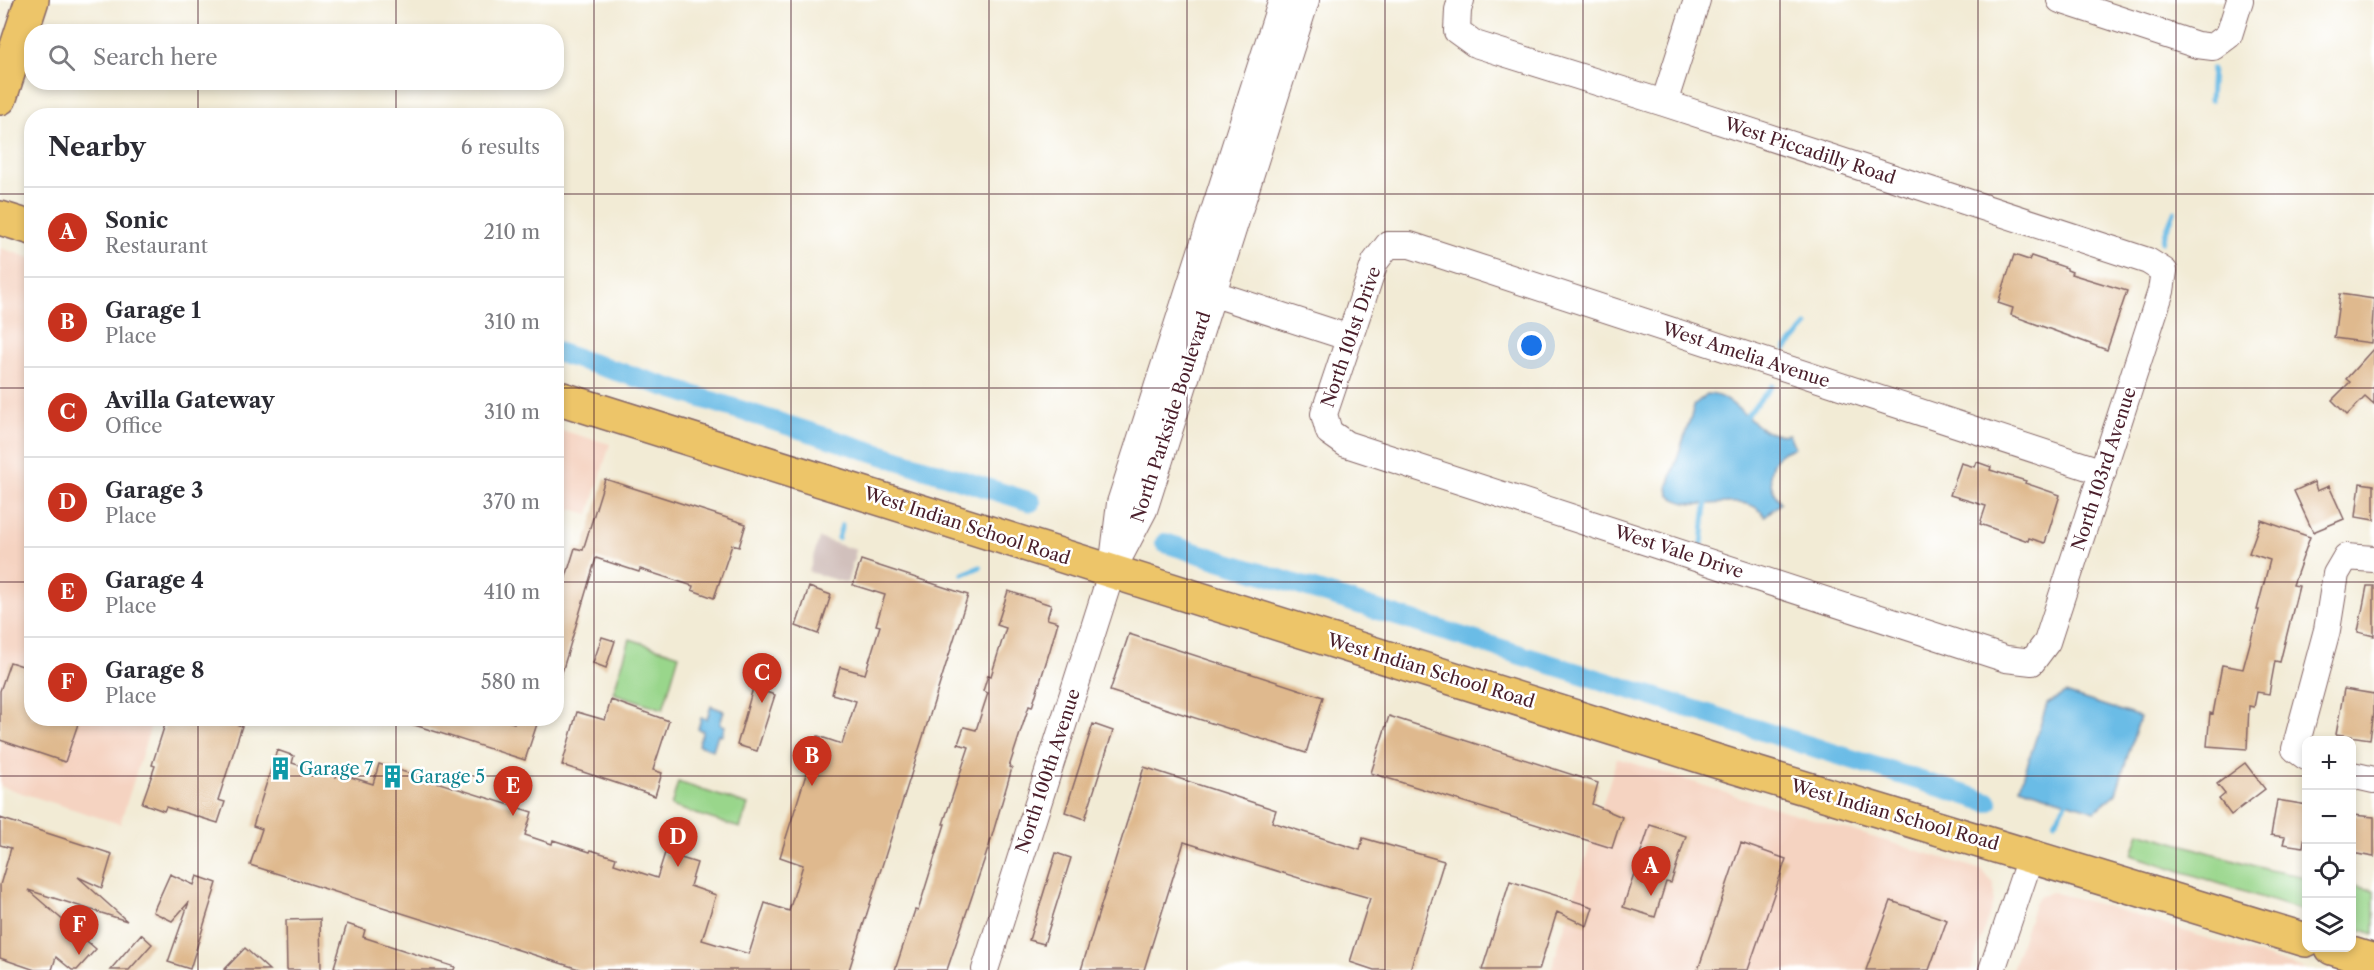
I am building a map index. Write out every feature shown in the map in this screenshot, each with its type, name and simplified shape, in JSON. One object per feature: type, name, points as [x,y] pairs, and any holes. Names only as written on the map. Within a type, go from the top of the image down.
[{"type":"main road","points":[[24,24],[32,0]]},
{"type":"main road","points":[[0,98],[24,24]]},
{"type":"main road","points":[[0,218],[24,226]]},
{"type":"main road","name":"West Indian School Road","points":[[564,400],[1765,776],[2302,938]]},
{"type":"main road","points":[[2345,952],[2374,961]]},
{"type":"street","name":"North Parkside Boulevard","points":[[1112,571],[1144,510],[1201,289],[1282,0]]},
{"type":"street","name":"North Parkside Boulevard","points":[[1201,289],[1306,0]]},
{"type":"street","name":"West Piccadilly Road","points":[[1461,0],[1457,31],[1475,44],[1664,103],[2148,261],[2164,271]]},
{"type":"street","points":[[1664,103],[1697,0]]},
{"type":"street","points":[[2060,0],[2197,45],[2213,47],[2229,35],[2240,0]]},
{"type":"street","name":"North 101st Drive","points":[[1329,432],[1324,414],[1375,262],[1388,244]]},
{"type":"street","name":"West Amelia Avenue","points":[[1388,244],[1410,245],[2103,472]]},
{"type":"street","name":"North 103rd Avenue","points":[[2032,663],[2047,642],[2161,291],[2164,271]]},
{"type":"street","points":[[1201,289],[1350,338]]},
{"type":"street","name":"West Vale Drive","points":[[1329,432],[1346,444],[2006,659],[2032,663]]},
{"type":"street","points":[[2301,753],[2327,630],[2336,574],[2346,557],[2374,559]]},
{"type":"street","name":"North 100th Avenue","points":[[985,970],[1112,571]]},
{"type":"street","points":[[2356,776],[2374,780]]},
{"type":"street","points":[[1992,970],[2031,855]]},
{"type":"shaded area","points":[[0,248],[24,256],[24,726],[151,726],[120,824],[0,786]]},
{"type":"shaded area","points":[[564,431],[610,444],[589,514],[571,509],[564,532]]},
{"type":"shaded area","points":[[819,538],[856,550],[847,583],[809,572]]},
{"type":"shaded area","points":[[1617,758],[1982,870],[1994,884],[1994,900],[1971,970],[1551,970]]},
{"type":"shaded area","points":[[2052,892],[2112,908],[2306,970],[2012,970],[2034,904],[2041,895]]},
{"type":"green space","points":[[630,639],[679,655],[663,709],[613,693]]},
{"type":"green space","points":[[678,782],[748,805],[740,828],[671,806]]},
{"type":"green space","points":[[2139,832],[2269,870],[2302,876],[2302,911],[2132,855]]},
{"type":"green space","points":[[2356,887],[2374,890],[2374,934],[2356,928]]},
{"type":"water","points":[[1707,394],[1719,396],[1729,402],[1766,431],[1789,434],[1795,448],[1778,456],[1773,463],[1770,478],[1781,503],[1765,516],[1756,508],[1745,504],[1693,504],[1669,495],[1668,486],[1695,404]]},
{"type":"water","points":[[2065,693],[2140,717],[2116,793],[2095,811],[2020,787],[2047,704]]},
{"type":"water","points":[[711,706],[724,711],[720,724],[725,726],[722,735],[718,734],[713,750],[698,745],[703,731],[698,729],[701,718],[707,719]]},
{"type":"building","points":[[2014,255],[2029,260],[2031,256],[2067,268],[2072,272],[2071,274],[2127,291],[2107,350],[2011,315],[2013,308],[1998,303]]},
{"type":"building","points":[[2340,294],[2374,299],[2371,343],[2334,338]]},
{"type":"building","points":[[2374,348],[2374,405],[2365,397],[2347,415],[2332,400],[2350,382],[2346,379]]},
{"type":"building","points":[[1977,462],[1991,467],[1990,470],[2060,495],[2045,543],[2029,538],[2028,541],[1980,524],[1986,506],[1950,495],[1961,463],[1975,467]]},
{"type":"building","points":[[605,479],[746,524],[739,547],[732,545],[714,598],[692,590],[693,586],[596,558],[564,666],[564,583],[575,548],[583,550]]},
{"type":"building","points":[[2314,482],[2317,491],[2329,486],[2344,519],[2313,532],[2294,491]]},
{"type":"building","points":[[2360,483],[2374,485],[2374,520],[2356,517]]},
{"type":"building","points":[[2261,520],[2310,537],[2293,585],[2299,586],[2280,662],[2275,661],[2269,694],[2257,692],[2254,707],[2249,706],[2247,749],[2207,746],[2210,713],[2213,714],[2222,665],[2243,669],[2259,610],[2257,610],[2270,560],[2249,553]]},
{"type":"building","points":[[861,560],[968,595],[849,970],[582,970],[250,865],[262,829],[253,826],[277,750],[294,756],[292,763],[336,777],[338,773],[373,784],[379,764],[532,812],[525,835],[552,844],[553,840],[616,858],[614,864],[657,878],[665,853],[697,863],[690,886],[716,895],[702,940],[749,954],[765,903],[789,911],[803,865],[780,857],[818,736],[842,744],[856,701],[832,694],[840,667],[865,674],[880,626],[876,625],[885,595],[853,585]]},
{"type":"building","points":[[2367,586],[2374,586],[2374,636],[2358,632]]},
{"type":"building","points":[[809,587],[831,595],[818,634],[796,626]]},
{"type":"building","points":[[1008,591],[1051,605],[1047,619],[1058,622],[1050,650],[1032,707],[1029,706],[1009,767],[1012,768],[989,846],[947,970],[895,970],[915,910],[918,911],[945,824],[943,824],[969,747],[958,744],[964,727],[976,730],[988,693],[983,691],[988,675],[991,676],[1006,628],[997,625]]},
{"type":"building","points":[[1129,634],[1323,697],[1306,753],[1110,691]]},
{"type":"building","points":[[602,637],[615,641],[606,668],[593,663]]},
{"type":"building","points":[[10,662],[24,666],[24,726],[77,726],[65,762],[0,740],[0,691]]},
{"type":"building","points":[[753,688],[775,695],[757,751],[737,745]]},
{"type":"building","points":[[2344,689],[2374,694],[2370,739],[2336,734]]},
{"type":"building","points":[[611,700],[669,721],[653,770],[662,773],[655,796],[562,765],[577,712],[605,720]]},
{"type":"building","points":[[1389,716],[1598,783],[1592,804],[1622,817],[1612,848],[1371,773]]},
{"type":"building","points":[[1093,724],[1113,731],[1085,819],[1065,812]]},
{"type":"building","points":[[164,726],[242,726],[218,800],[225,802],[218,823],[166,807],[164,811],[142,803],[155,766],[152,765]]},
{"type":"building","points":[[418,726],[536,726],[525,760]]},
{"type":"building","points":[[2245,763],[2265,789],[2231,815],[2219,799],[2225,794],[2217,784]]},
{"type":"building","points":[[1144,767],[1276,810],[1272,822],[1360,850],[1363,838],[1444,861],[1410,970],[1374,970],[1350,962],[1370,898],[1184,842],[1144,970],[1081,970]]},
{"type":"building","points":[[2277,800],[2302,804],[2302,847],[2283,844],[2285,837],[2271,835]]},
{"type":"building","points":[[2356,815],[2374,817],[2374,857],[2356,854]]},
{"type":"building","points":[[0,818],[112,854],[102,888],[78,877],[127,921],[28,890],[96,949],[77,970],[72,970],[56,957],[52,970],[35,970],[0,958],[0,885],[11,848],[0,845]]},
{"type":"building","points":[[1650,825],[1686,836],[1671,883],[1666,882],[1655,917],[1623,907]]},
{"type":"building","points":[[1741,843],[1786,859],[1748,970],[1698,970]]},
{"type":"building","points":[[1056,853],[1071,858],[1044,944],[1029,940]]},
{"type":"building","points":[[170,874],[194,885],[197,876],[217,883],[190,969],[168,962],[189,902],[172,921],[153,912]]},
{"type":"building","points":[[1510,881],[1593,907],[1587,926],[1557,912],[1539,970],[1482,970]]},
{"type":"building","points":[[1891,901],[1947,920],[1929,970],[1866,970]]},
{"type":"building","points":[[320,919],[321,970],[287,970],[286,920]]},
{"type":"building","points":[[347,924],[365,930],[363,937],[455,967],[454,970],[344,970],[334,967]]},
{"type":"building","points":[[141,934],[152,944],[129,970],[110,970]]},
{"type":"building","points":[[245,948],[269,970],[224,970]]},
{"type":"waterway","points":[[2210,100],[2212,69]]},
{"type":"waterway","points":[[2162,241],[2174,212]]},
{"type":"waterway","points":[[1786,349],[1807,326]]},
{"type":"waterway","points":[[564,355],[1031,502]]},
{"type":"waterway","points":[[1743,420],[1772,386]]},
{"type":"waterway","points":[[1700,553],[1708,500]]},
{"type":"waterway","points":[[838,538],[842,525]]},
{"type":"waterway","points":[[1165,543],[1988,802]]},
{"type":"waterway","points":[[963,574],[980,567]]},
{"type":"waterway","points":[[2055,822],[2069,798]]},
{"type":"place","name":"Avilla Gateway","points":[[762,703]]},
{"type":"place","name":"Garage 7","points":[[281,769]]},
{"type":"place","name":"Garage 5","points":[[392,777]]},
{"type":"place","name":"Garage 1","points":[[812,786]]},
{"type":"place","name":"Garage 4","points":[[513,816]]},
{"type":"place","name":"Garage 3","points":[[678,867]]},
{"type":"place","name":"Sonic","points":[[1651,896]]},
{"type":"place","name":"Garage 8","points":[[79,955]]}]
